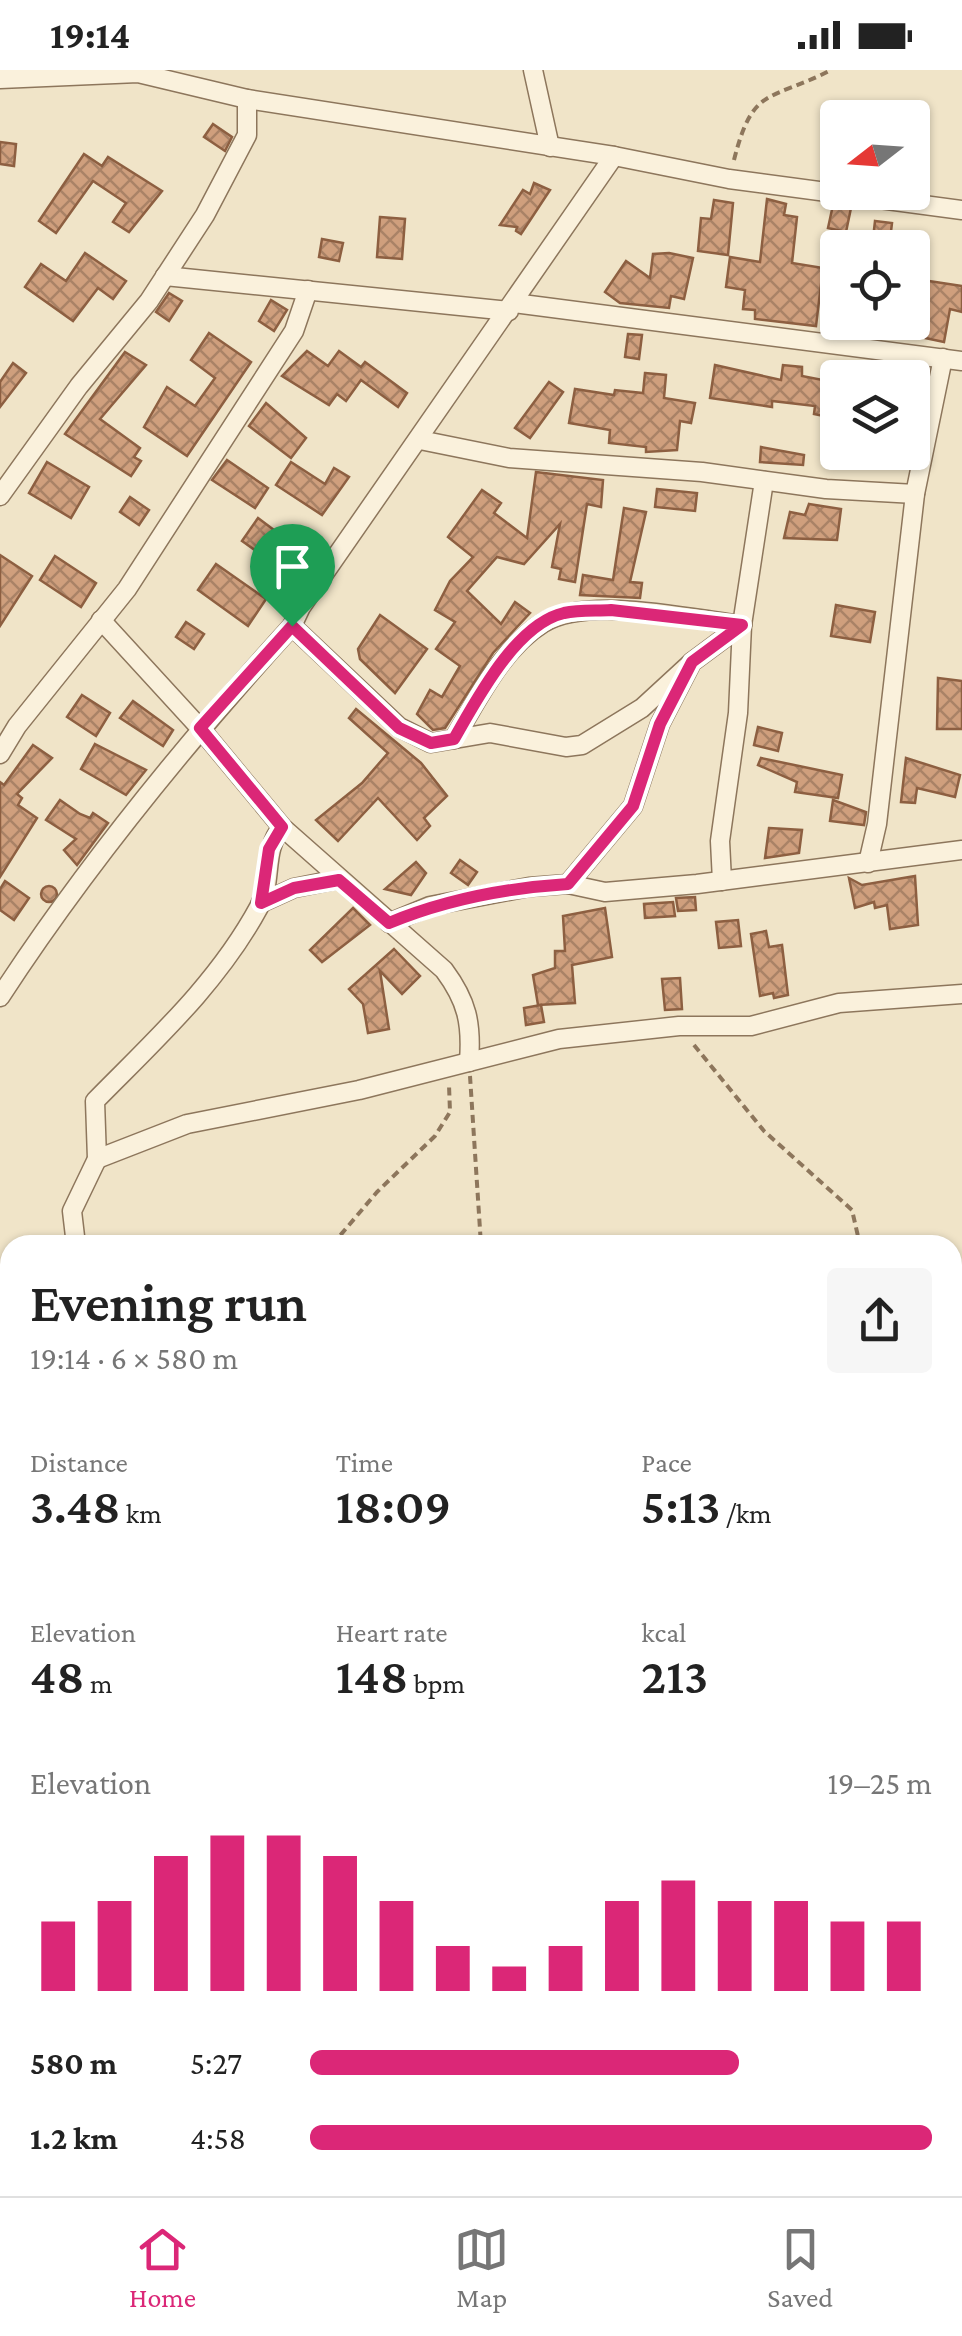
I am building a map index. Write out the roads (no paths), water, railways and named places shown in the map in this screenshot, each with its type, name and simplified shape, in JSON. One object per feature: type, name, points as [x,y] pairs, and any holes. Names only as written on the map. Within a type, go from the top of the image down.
[{"type":"street","points":[[533,70],[550,146]]},
{"type":"street","points":[[0,79],[138,73],[246,99],[614,156],[729,180],[962,210]]},
{"type":"street","points":[[0,496],[165,276],[238,156],[250,125],[246,99]]},
{"type":"street","points":[[0,997],[28,950],[200,728],[292,626],[301,607],[614,156]]},
{"type":"street","points":[[165,276],[334,296],[512,307],[952,360],[915,494],[877,824],[868,864]]},
{"type":"street","points":[[0,754],[17,726],[127,588],[294,330],[308,290]]},
{"type":"street","points":[[420,440],[509,458],[702,472],[915,494]]},
{"type":"street","points":[[722,881],[720,841],[738,713],[742,625],[764,481]]},
{"type":"street","points":[[454,739],[510,654],[540,624],[562,613],[611,610],[742,625]]},
{"type":"street","points":[[101,620],[200,728],[282,827],[444,970],[464,997],[470,1016],[468,1062]]},
{"type":"street","points":[[292,626],[399,728],[431,743],[490,733],[566,747],[582,745],[642,708],[692,662],[742,625]]},
{"type":"street","points":[[568,884],[633,806],[660,724],[692,662]]},
{"type":"street","points":[[0,715],[17,726]]},
{"type":"street","points":[[75,1235],[72,1211],[96,1158],[95,1102],[205,990],[261,903],[269,849],[282,827]]},
{"type":"street","points":[[389,923],[430,906],[478,895],[568,884],[605,892],[962,850]]},
{"type":"street","points":[[261,903],[294,888],[339,880]]},
{"type":"street","points":[[96,1158],[186,1124],[359,1090],[559,1038],[679,1026],[751,1026],[838,1004],[962,994]]}]
